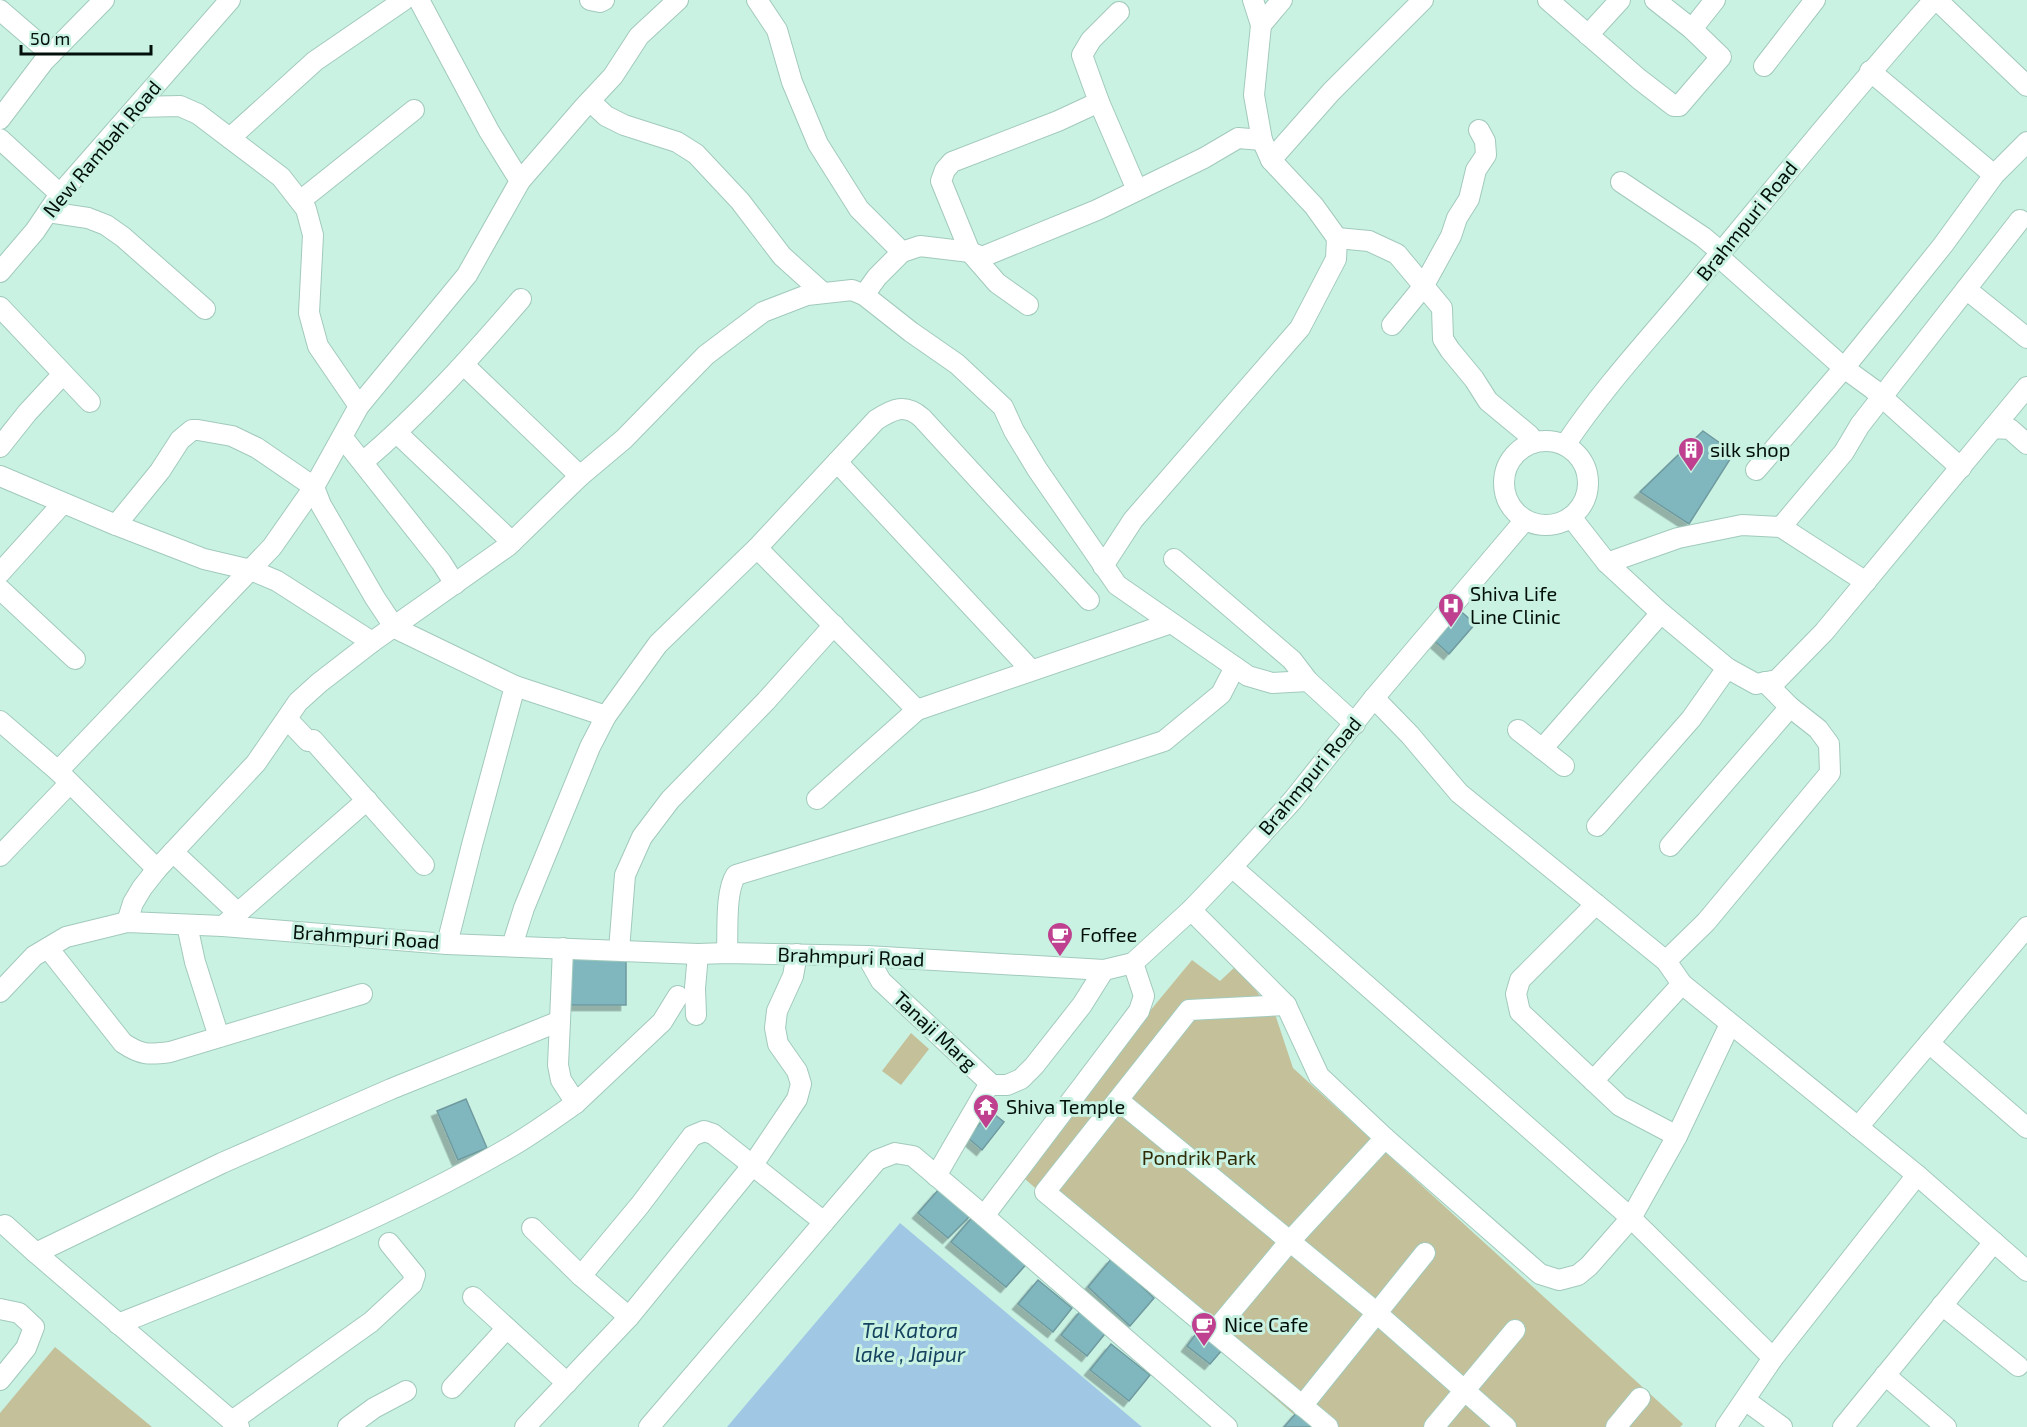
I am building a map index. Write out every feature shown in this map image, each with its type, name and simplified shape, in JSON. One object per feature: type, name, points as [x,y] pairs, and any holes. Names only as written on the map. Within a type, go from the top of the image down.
[{"type":"street","points":[[0,119],[51,54],[104,0]]},
{"type":"street","name":"New Rambah Road","points":[[0,272],[35,231],[60,194],[230,0]]},
{"type":"street","points":[[231,138],[315,61],[404,0]]},
{"type":"street","points":[[419,0],[489,131],[520,181]]},
{"type":"street","points":[[590,0],[600,3],[604,0]]},
{"type":"street","points":[[757,0],[777,30],[792,82],[818,144],[859,209],[902,252]]},
{"type":"street","points":[[1103,566],[1133,520],[1300,328],[1336,259],[1337,238],[1314,206],[1271,160],[1262,140],[1254,94],[1261,25],[1253,0]]},
{"type":"street","points":[[1261,25],[1282,0]]},
{"type":"street","points":[[1271,160],[1331,92],[1423,0]]},
{"type":"street","points":[[1548,0],[1639,79],[1674,106],[1679,106],[1721,60],[1721,57],[1692,28],[1655,0]]},
{"type":"street","points":[[1588,35],[1620,0]]},
{"type":"street","points":[[1692,28],[1715,0]]},
{"type":"street","points":[[1936,0],[2025,80]]},
{"type":"street","name":"Brahmpuri Road","points":[[1565,445],[1590,408],[1870,71],[1936,0]]},
{"type":"street","points":[[0,856],[64,777],[272,547],[314,487],[359,406],[467,275],[520,181],[613,76],[639,36],[674,1]]},
{"type":"street","points":[[1764,66],[1805,3]]},
{"type":"street","points":[[0,10],[51,54]]},
{"type":"street","points":[[1119,12],[1091,40],[1082,55],[1099,102],[1137,190]]},
{"type":"street","points":[[1870,71],[1994,175]]},
{"type":"street","points":[[590,101],[606,116],[624,125],[677,142],[696,154],[740,201],[782,256],[823,294]]},
{"type":"street","points":[[1028,305],[997,283],[970,252],[941,181],[945,170],[952,162],[1058,121],[1099,102]]},
{"type":"street","points":[[137,107],[180,106],[198,114],[281,177],[306,209],[313,235],[309,313],[318,346],[359,406]]},
{"type":"street","points":[[300,201],[414,110]]},
{"type":"street","points":[[1392,325],[1423,287],[1451,236],[1457,218],[1469,199],[1476,170],[1486,154],[1485,141],[1479,130]]},
{"type":"street","points":[[864,295],[877,277],[902,252],[920,246],[970,252],[982,256],[1097,210],[1204,158],[1238,138],[1262,140]]},
{"type":"street","points":[[0,139],[60,194]]},
{"type":"street","points":[[1756,470],[1844,368],[1943,245],[1994,175],[2027,142]]},
{"type":"street","points":[[1620,182],[1703,237],[1844,368],[1882,397],[1961,468]]},
{"type":"street","points":[[48,212],[88,218],[106,225],[123,237],[205,309]]},
{"type":"street","points":[[1781,527],[1844,452],[1860,425],[2020,220]]},
{"type":"street","points":[[1337,238],[1369,241],[1397,254],[1442,308],[1443,339],[1450,350],[1488,400],[1535,442]]},
{"type":"street","points":[[1966,289],[2027,338]]},
{"type":"street","points":[[128,922],[133,903],[157,869],[256,763],[298,702],[372,642],[395,628],[512,542],[580,476],[624,439],[706,355],[763,312],[807,295],[852,290],[864,295],[957,364],[1003,407],[1014,431],[1037,469],[1117,585],[1248,676],[1272,683],[1308,681]]},
{"type":"street","points":[[363,462],[397,433],[464,365],[521,299]]},
{"type":"street","points":[[0,307],[90,402]]},
{"type":"street","points":[[464,365],[580,476]]},
{"type":"street","points":[[0,447],[63,374]]},
{"type":"street","points":[[1571,517],[1607,563],[1661,613],[1727,668],[1756,684],[1778,680],[1824,632],[2027,387]]},
{"type":"street","points":[[512,946],[524,908],[590,747],[606,716],[658,644],[757,548],[876,420],[893,409],[913,411],[1089,600]]},
{"type":"street","points":[[1993,428],[2010,429],[2027,444]]},
{"type":"street","points":[[116,525],[160,471],[180,440],[192,430],[232,436],[249,444],[314,487],[321,505],[395,628],[515,686],[606,716]]},
{"type":"street","points":[[397,433],[512,542]]},
{"type":"street","points":[[343,438],[441,562],[455,584]]},
{"type":"street","points":[[1545,441],[1565,445],[1576,454],[1584,466],[1588,480],[1587,494],[1581,507],[1561,523],[1549,525],[1525,520],[1513,510],[1505,495],[1504,478],[1509,462],[1520,450],[1535,442],[1545,441]]},
{"type":"street","points":[[837,462],[1031,670]]},
{"type":"street","points":[[0,476],[204,559],[251,570],[277,581],[372,642]]},
{"type":"street","points":[[0,573],[63,503]]},
{"type":"street","name":"Brahmpuri Road","points":[[0,992],[34,956],[66,937],[128,922],[447,944],[698,954],[727,952],[867,956],[1104,970],[1133,963],[1191,910],[1293,800],[1374,698],[1525,520]]},
{"type":"street","points":[[1607,563],[1678,538],[1742,525],[1781,527],[1866,582]]},
{"type":"street","points":[[757,548],[917,710]]},
{"type":"street","points":[[1174,559],[1292,660],[1308,681],[1354,724]]},
{"type":"street","points":[[0,589],[75,659]]},
{"type":"street","points":[[1542,749],[1661,613]]},
{"type":"street","points":[[817,799],[917,710],[1171,623]]},
{"type":"street","points":[[619,950],[625,875],[642,837],[670,800],[766,701],[834,625]]},
{"type":"street","points":[[727,952],[730,893],[732,881],[736,875],[980,801],[1164,741],[1221,694],[1235,667]]},
{"type":"street","points":[[1597,826],[1691,719],[1727,668]]},
{"type":"street","points":[[1666,961],[1706,922],[1830,773],[1829,744],[1818,729],[1790,707],[1765,682]]},
{"type":"street","points":[[447,944],[515,686]]},
{"type":"street","points":[[1374,698],[1410,735],[1459,792],[1666,961],[1682,984],[1917,1175],[2027,1271]]},
{"type":"street","points":[[1670,846],[1790,707]]},
{"type":"street","points":[[286,719],[308,741],[313,740],[424,865]]},
{"type":"street","points":[[3,729],[64,777],[157,869]]},
{"type":"street","points":[[1518,730],[1564,766]]},
{"type":"street","points":[[222,927],[367,800]]},
{"type":"street","points":[[173,852],[238,913]]},
{"type":"street","points":[[1232,867],[1631,1218],[1773,1358]]},
{"type":"street","points":[[1596,904],[1520,980],[1516,994],[1520,1012],[1620,1106],[1677,1136]]},
{"type":"street","points":[[1191,910],[1286,1005],[1319,1076],[1385,1138],[1540,1274],[1559,1280],[1578,1275],[1589,1266],[1631,1218],[1677,1136],[1730,1024]]},
{"type":"street","points":[[187,925],[195,962],[219,1037]]},
{"type":"street","points":[[1858,1127],[2027,927]]},
{"type":"street","points":[[48,948],[123,1043],[138,1053],[151,1055],[170,1052],[362,994]]},
{"type":"street","points":[[563,948],[558,1065],[561,1080],[576,1103]]},
{"type":"street","points":[[696,1015],[695,988],[698,954]]},
{"type":"street","points":[[525,1427],[629,1317],[752,1166],[797,1099],[801,1084],[797,1071],[778,1044],[775,1028],[777,1011],[794,976],[797,954]]},
{"type":"street","name":"Tanaji Marg","points":[[867,956],[881,981],[992,1085],[1007,1085],[1021,1079],[1034,1066],[1082,1005],[1104,970]]},
{"type":"street","points":[[984,1216],[1139,1011],[1144,996],[1133,963]]},
{"type":"street","points":[[1593,1081],[1682,984]]},
{"type":"street","points":[[118,1324],[324,1241],[397,1207],[513,1146],[576,1103],[662,1023],[678,996]]},
{"type":"street","points":[[1286,1005],[1189,1010],[1046,1192],[1328,1427]]},
{"type":"street","points":[[36,1253],[222,1163],[380,1093],[560,1021]]},
{"type":"street","points":[[1929,1043],[2027,1128]]},
{"type":"street","points":[[936,1176],[986,1090]]},
{"type":"street","points":[[1118,1100],[1376,1312],[1506,1427]]},
{"type":"street","points":[[581,1276],[693,1136],[704,1131],[713,1134],[824,1222]]},
{"type":"street","points":[[1214,1332],[1290,1241],[1385,1138]]},
{"type":"street","points":[[649,1427],[877,1160],[895,1153],[913,1156],[1227,1427]]},
{"type":"street","points":[[1726,1427],[1773,1358],[1917,1175]]},
{"type":"street","points":[[5,1225],[236,1424],[371,1322],[412,1284],[415,1275],[388,1244]]},
{"type":"street","points":[[531,1228],[581,1276],[629,1317]]},
{"type":"street","points":[[1843,1427],[1994,1242]]},
{"type":"street","points":[[1302,1406],[1425,1253]]},
{"type":"street","points":[[473,1297],[567,1383]]},
{"type":"street","points":[[1942,1305],[2018,1366]]},
{"type":"street","points":[[0,1309],[19,1313],[34,1328],[26,1348],[0,1380]]},
{"type":"street","points":[[452,1388],[507,1328]]},
{"type":"street","points":[[1434,1427],[1515,1330]]},
{"type":"street","points":[[1886,1375],[1946,1427]]},
{"type":"street","points":[[348,1427],[374,1408],[406,1391]]},
{"type":"street","points":[[1616,1427],[1640,1398]]},
{"type":"street","points":[[1744,1400],[1782,1427]]},
{"type":"green space","name":"Pondrik Park","points":[[1192,960],[1220,981],[1236,966],[1275,1014],[1293,1068],[1683,1424],[1680,1427],[1308,1427],[1017,1172]]},
{"type":"green space","points":[[911,1033],[929,1049],[901,1085],[882,1071]]},
{"type":"green space","points":[[55,1347],[152,1427],[0,1427],[0,1413]]},
{"type":"water","name":"Tal Katora lake , Jaipur","points":[[900,1223],[1142,1427],[727,1427]]},
{"type":"building","name":"silk shop","points":[[1703,431],[1734,453],[1689,524],[1640,492]]},
{"type":"building","points":[[1454,605],[1475,624],[1449,654],[1428,635]]},
{"type":"building","points":[[570,958],[626,958],[626,1005],[570,1005]]},
{"type":"building","points":[[466,1099],[487,1148],[458,1160],[437,1111]]},
{"type":"building","name":"Shiva Temple","points":[[990,1111],[1004,1122],[982,1150],[968,1138]]},
{"type":"building","points":[[940,1188],[972,1214],[948,1238],[918,1213]]},
{"type":"building","points":[[974,1215],[1030,1260],[1006,1287],[951,1242]]},
{"type":"building","points":[[1112,1258],[1154,1298],[1130,1326],[1088,1287]]},
{"type":"building","points":[[1038,1280],[1072,1308],[1053,1332],[1018,1304]]},
{"type":"building","points":[[1082,1309],[1108,1330],[1087,1356],[1061,1335]]},
{"type":"building","name":"Nice Cafe","points":[[1198,1331],[1222,1350],[1210,1364],[1187,1346]]},
{"type":"building","points":[[1111,1344],[1150,1375],[1129,1401],[1090,1370]]},
{"type":"building","points":[[1298,1411],[1318,1427],[1284,1427]]},
{"type":"place","name":"silk shop","points":[[1691,473]]},
{"type":"place","name":"Shiva Life Line Clinic","points":[[1451,629]]},
{"type":"place","name":"Foffee","points":[[1060,958]]},
{"type":"place","name":"Shiva Temple","points":[[986,1130]]},
{"type":"place","name":"Nice Cafe","points":[[1204,1348]]}]
